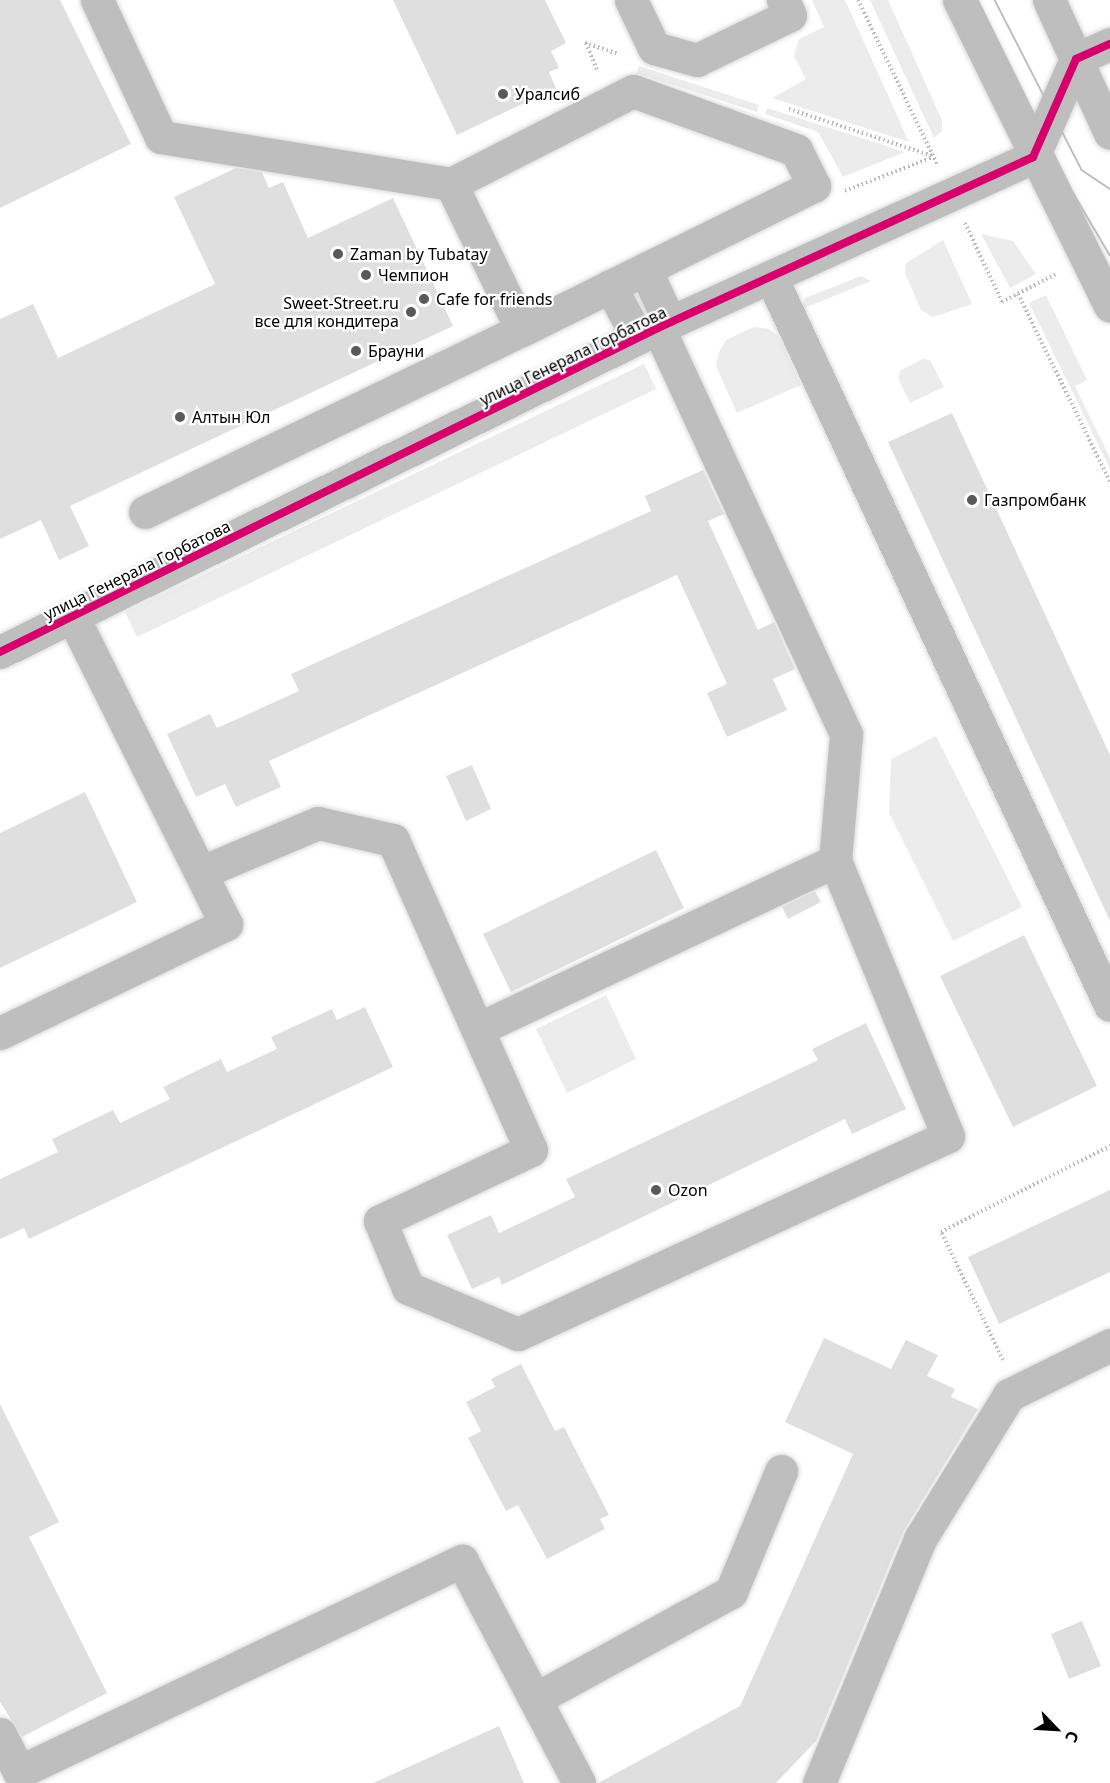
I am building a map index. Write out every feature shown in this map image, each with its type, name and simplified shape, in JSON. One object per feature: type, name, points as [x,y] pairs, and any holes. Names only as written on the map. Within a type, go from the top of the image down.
[{"type":"street","points":[[97,0],[162,137],[451,183],[633,91],[796,150],[814,186],[145,512]]},
{"type":"street","points":[[631,0],[654,48],[697,60],[790,15],[783,0]]},
{"type":"street","points":[[959,0],[1033,157],[1110,306]]},
{"type":"street","points":[[1049,0],[1110,133]]},
{"type":"street","points":[[1033,157],[1076,59],[1110,44]]},
{"type":"street","name":"улица Генерала Горбатова","points":[[0,652],[655,330],[1033,157]]},
{"type":"street","points":[[451,183],[522,330]]},
{"type":"street","points":[[202,872],[318,823],[393,840],[531,1150],[380,1221],[408,1288],[518,1334],[948,1136],[835,861],[846,734],[655,330],[645,269]]},
{"type":"street","points":[[771,277],[1110,1005]]},
{"type":"street","points":[[610,286],[655,330]]},
{"type":"street","points":[[0,1033],[226,924],[73,617]]},
{"type":"street","points":[[478,1029],[835,861]]},
{"type":"street","points":[[819,1783],[920,1539],[1009,1395],[1110,1345]]},
{"type":"street","points":[[535,1699],[731,1592],[782,1471]]},
{"type":"street","points":[[0,1734],[21,1778],[462,1561],[579,1783]]},
{"type":"path","points":[[858,0],[1002,302],[1086,259]]},
{"type":"path","points":[[807,189],[813,204],[933,156]]},
{"type":"path","points":[[1018,294],[1110,482]]},
{"type":"path","points":[[1018,1391],[941,1232],[1110,1146]]},
{"type":"shaded area","points":[[812,0],[845,0],[909,142],[772,98],[806,79],[794,56],[799,39],[824,27]]},
{"type":"shaded area","points":[[870,0],[888,0],[942,120],[942,131],[934,138]]},
{"type":"shaded area","points":[[639,66],[759,105],[757,112],[636,73]]},
{"type":"shaded area","points":[[767,108],[905,152],[843,177],[818,132],[765,114]]},
{"type":"shaded area","points":[[981,234],[1013,241],[1036,274],[1010,288]]},
{"type":"shaded area","points":[[943,240],[972,304],[933,317],[921,310],[905,273],[906,263]]},
{"type":"shaded area","points":[[861,276],[871,281],[802,309],[805,298]]},
{"type":"shaded area","points":[[1046,295],[1087,380],[1075,386],[1110,458],[1110,469],[1029,303]]},
{"type":"shaded area","points":[[754,327],[769,329],[779,337],[801,385],[737,413],[716,366],[719,352],[726,340]]},
{"type":"shaded area","points":[[923,359],[930,360],[944,387],[910,403],[898,378],[901,370]]},
{"type":"shaded area","points":[[644,364],[656,389],[137,637],[125,612]]},
{"type":"shaded area","points":[[936,736],[1022,907],[953,941],[889,813],[891,759]]},
{"type":"shaded area","points":[[606,995],[636,1059],[567,1093],[536,1029]]},
{"type":"building","points":[[0,0],[60,0],[131,144],[0,208]]},
{"type":"building","points":[[393,0],[545,0],[566,43],[551,51],[559,68],[549,72],[556,88],[457,135]]},
{"type":"building","points":[[236,168],[262,172],[269,188],[283,182],[308,238],[393,198],[453,326],[70,506],[89,546],[59,560],[41,520],[0,539],[0,319],[33,304],[58,358],[215,284],[174,197]]},
{"type":"building","points":[[952,413],[1110,755],[1110,921],[888,442]]},
{"type":"building","points":[[703,470],[724,514],[708,521],[758,630],[774,622],[795,669],[773,679],[787,710],[727,737],[707,693],[727,684],[677,575],[269,761],[281,787],[236,807],[225,784],[196,797],[167,734],[210,714],[217,728],[299,691],[291,674],[651,511],[645,496]]},
{"type":"building","points":[[472,765],[491,809],[466,821],[446,776]]},
{"type":"building","points":[[85,792],[137,902],[0,968],[0,833]]},
{"type":"building","points":[[656,850],[684,908],[511,992],[483,934]]},
{"type":"building","points":[[815,891],[821,902],[788,919],[782,907]]},
{"type":"building","points":[[1024,935],[1097,1086],[1013,1127],[940,976]]},
{"type":"building","points":[[365,1007],[393,1067],[29,1239],[24,1228],[0,1239],[0,1179],[58,1152],[52,1139],[113,1110],[120,1123],[170,1099],[163,1087],[221,1059],[227,1072],[277,1049],[271,1037],[332,1009],[337,1020]]},
{"type":"building","points":[[866,1023],[906,1109],[852,1134],[845,1119],[502,1285],[499,1277],[472,1289],[447,1235],[491,1215],[499,1233],[575,1197],[566,1179],[818,1060],[812,1049]]},
{"type":"building","points":[[1110,1190],[1110,1272],[999,1324],[968,1257]]},
{"type":"building","points":[[824,1338],[891,1369],[906,1340],[938,1355],[927,1376],[955,1389],[951,1397],[978,1409],[903,1532],[816,1741],[776,1783],[598,1783],[740,1706],[853,1454],[785,1422]]},
{"type":"building","points":[[521,1364],[555,1431],[564,1427],[609,1515],[600,1519],[605,1529],[547,1559],[518,1505],[506,1511],[468,1438],[481,1431],[466,1402],[495,1387],[491,1379]]},
{"type":"building","points":[[0,1404],[59,1522],[29,1537],[107,1693],[22,1737],[0,1702]]},
{"type":"building","points":[[1082,1621],[1101,1666],[1069,1679],[1051,1634]]},
{"type":"building","points":[[499,1726],[524,1783],[373,1783]]},
{"type":"tram line","points":[[978,0],[1074,194],[1110,255]]},
{"type":"tram line","points":[[995,0],[1082,170],[1110,189]]},
{"type":"cycle path","points":[[0,652],[658,328],[1033,157],[1076,59],[1110,44]]},
{"type":"place","name":"Уралсиб","points":[[503,94]]},
{"type":"place","name":"Zaman by Tubatay","points":[[338,254]]},
{"type":"place","name":"Чемпион","points":[[366,275]]},
{"type":"place","name":"Cafe for friends","points":[[424,299]]},
{"type":"place","name":"Sweet-Street.ru все для кондитера","points":[[411,312]]},
{"type":"place","name":"Брауни","points":[[356,351]]},
{"type":"place","name":"Алтын Юл","points":[[180,417]]},
{"type":"place","name":"Газпромбанк","points":[[972,500]]},
{"type":"place","name":"Ozon","points":[[656,1190]]}]
